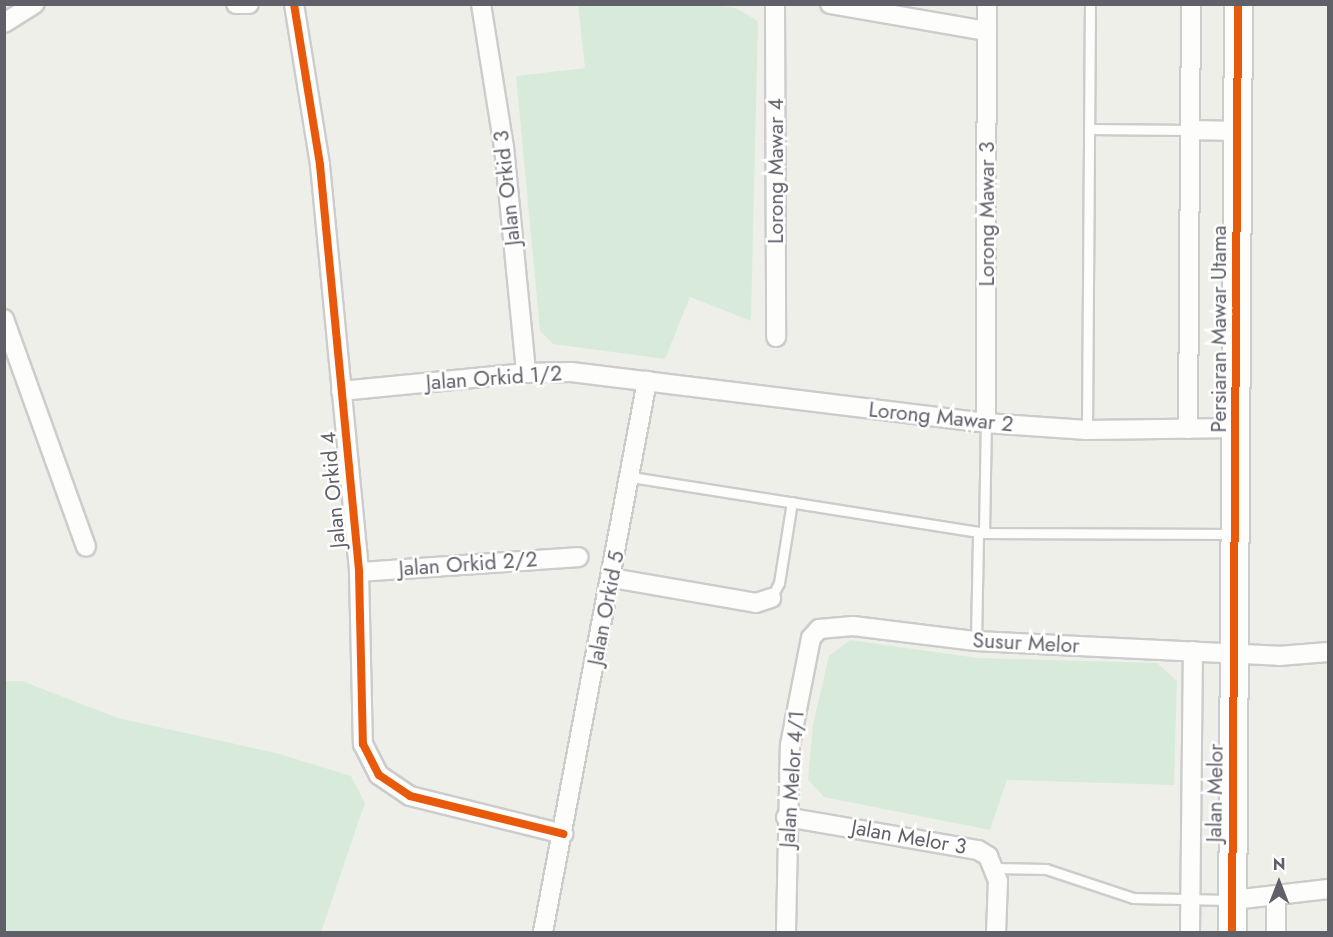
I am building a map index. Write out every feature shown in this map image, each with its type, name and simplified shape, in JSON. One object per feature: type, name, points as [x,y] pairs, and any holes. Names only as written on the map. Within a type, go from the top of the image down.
[{"type":"street","points":[[4,23],[34,4]]},
{"type":"street","points":[[237,4],[249,4]]},
{"type":"street","name":"Jalan Orkid 4","points":[[294,4],[320,165],[359,572],[363,744],[379,775],[410,796],[563,834]]},
{"type":"street","name":"Jalan Orkid 3","points":[[481,4],[504,147],[526,372]]},
{"type":"street","name":"Lorong Mawar 4","points":[[775,4],[776,337]]},
{"type":"street","points":[[830,4],[987,31]]},
{"type":"street","name":"Lorong Mawar 3","points":[[986,423],[987,4]]},
{"type":"street","points":[[1188,429],[1191,4]]},
{"type":"street","name":"Persiaran Mawar Utama","points":[[1235,653],[1238,4]]},
{"type":"street","points":[[1190,130],[1238,131]]},
{"type":"street","points":[[4,318],[86,547]]},
{"type":"street","name":"Jalan Orkid 1/2","points":[[341,391],[526,372],[571,372],[647,381]]},
{"type":"street","name":"Lorong Mawar 2","points":[[647,381],[986,423],[1087,430],[1236,428]]},
{"type":"street","name":"Jalan Orkid 5","points":[[543,933],[612,578],[647,381]]},
{"type":"street","name":"Jalan Orkid 2/2","points":[[359,572],[578,557]]},
{"type":"street","points":[[612,578],[756,603],[771,598]]},
{"type":"street","name":"Susur Melor","points":[[819,629],[853,626],[976,641],[1279,656],[1329,652]]},
{"type":"street","name":"Jalan Melor 4/1","points":[[786,933],[786,817],[798,693],[811,638],[819,629]]},
{"type":"street","points":[[1190,933],[1193,651]]},
{"type":"street","name":"Jalan Melor","points":[[1232,933],[1235,653]]},
{"type":"street","name":"Jalan Melor 3","points":[[786,817],[965,846],[988,856],[995,868]]},
{"type":"street","points":[[995,868],[996,933]]},
{"type":"street","points":[[1233,900],[1329,889]]},
{"type":"street","points":[[1276,895],[1276,933]]},
{"type":"lane","points":[[1087,430],[1090,4]]},
{"type":"lane","points":[[1089,129],[1190,130]]},
{"type":"lane","points":[[976,641],[986,423]]},
{"type":"lane","points":[[631,477],[981,532],[1235,534]]},
{"type":"lane","points":[[771,598],[779,583],[792,502]]},
{"type":"lane","points":[[995,868],[1046,869],[1133,898],[1233,900]]},
{"type":"green space","points":[[578,5],[713,5],[736,8],[758,21],[751,321],[690,297],[665,359],[553,344],[540,331],[516,76],[585,68]]},
{"type":"green space","points":[[850,640],[978,658],[1157,663],[1177,681],[1174,785],[1007,780],[990,830],[824,797],[808,780],[813,724],[829,656]]},
{"type":"green space","points":[[5,681],[22,681],[118,718],[276,753],[351,776],[365,803],[321,932],[5,932]]},
{"type":"cycle path","points":[[294,4],[320,165],[359,572],[363,744],[379,775],[410,796],[563,834]]},
{"type":"cycle path","points":[[1232,932],[1238,4]]}]
